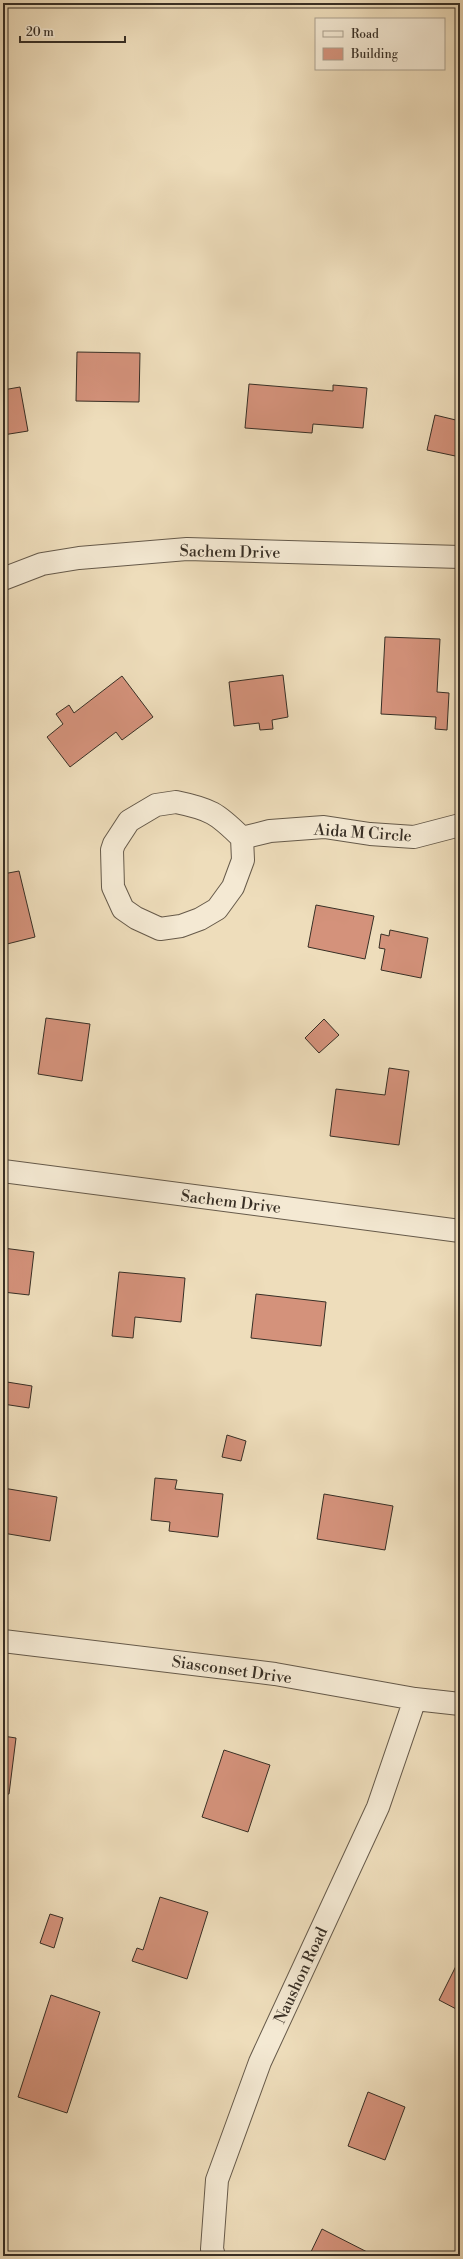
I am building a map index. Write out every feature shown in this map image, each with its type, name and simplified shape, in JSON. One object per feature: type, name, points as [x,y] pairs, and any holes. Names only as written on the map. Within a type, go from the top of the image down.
[{"type":"street","name":"Sachem Drive","points":[[3,579],[42,564],[79,558],[187,549],[460,556]]},
{"type":"street","points":[[176,802],[206,808],[225,821],[242,838],[243,860],[232,887],[217,909],[200,919],[181,926],[160,929],[136,918],[123,909],[114,887],[112,850],[129,821],[156,805],[176,802]]},
{"type":"street","name":"Aida M Circle","points":[[242,838],[270,830],[324,827],[370,834],[414,837],[460,825]]},
{"type":"street","name":"Sachem Drive","points":[[3,1171],[460,1231]]},
{"type":"street","name":"Siasconset Drive","points":[[3,1641],[274,1674],[414,1699],[460,1704]]},
{"type":"street","name":"Naushon Road","points":[[214,2256],[212,2249],[218,2180],[260,2062],[378,1807],[414,1699]]},
{"type":"building","points":[[77,352],[140,353],[139,402],[76,401]]},
{"type":"building","points":[[249,384],[333,391],[333,385],[367,388],[363,428],[313,424],[312,433],[245,428]]},
{"type":"building","points":[[20,387],[28,431],[3,435],[3,390]]},
{"type":"building","points":[[435,415],[460,421],[460,457],[427,450]]},
{"type":"building","points":[[385,637],[440,639],[437,692],[449,693],[447,730],[435,729],[436,717],[381,714]]},
{"type":"building","points":[[283,675],[288,717],[272,720],[273,729],[260,730],[259,723],[234,726],[229,682]]},
{"type":"building","points":[[122,676],[153,717],[122,740],[116,732],[70,767],[47,737],[63,724],[56,714],[69,705],[74,713]]},
{"type":"building","points":[[19,871],[35,937],[3,945],[3,874]]},
{"type":"building","points":[[316,905],[374,916],[365,959],[308,947]]},
{"type":"building","points":[[390,930],[428,938],[421,978],[381,970],[385,949],[379,948],[381,934],[389,936]]},
{"type":"building","points":[[46,1018],[90,1024],[82,1081],[38,1074]]},
{"type":"building","points":[[324,1019],[339,1035],[319,1053],[305,1038]]},
{"type":"building","points":[[389,1068],[409,1071],[399,1145],[330,1136],[336,1089],[385,1095]]},
{"type":"building","points":[[3,1248],[34,1252],[29,1295],[3,1292]]},
{"type":"building","points":[[119,1272],[185,1278],[181,1322],[135,1317],[133,1338],[112,1336]]},
{"type":"building","points":[[256,1294],[326,1302],[321,1346],[251,1338]]},
{"type":"building","points":[[7,1382],[32,1386],[29,1408],[3,1404]]},
{"type":"building","points":[[227,1435],[246,1441],[241,1461],[222,1457]]},
{"type":"building","points":[[155,1478],[177,1480],[175,1489],[223,1494],[218,1537],[169,1531],[170,1522],[151,1520]]},
{"type":"building","points":[[3,1488],[57,1497],[50,1541],[3,1533]]},
{"type":"building","points":[[324,1494],[393,1506],[385,1550],[317,1539]]},
{"type":"building","points":[[3,1736],[16,1738],[9,1794],[3,1794]]},
{"type":"building","points":[[224,1750],[270,1765],[248,1832],[202,1817]]},
{"type":"building","points":[[160,1897],[208,1912],[187,1979],[132,1961],[137,1948],[143,1950]]},
{"type":"building","points":[[50,1914],[63,1918],[54,1948],[40,1943]]},
{"type":"building","points":[[460,1958],[460,2011],[439,2000]]},
{"type":"building","points":[[51,1995],[100,2012],[67,2113],[18,2097]]},
{"type":"building","points":[[368,2092],[405,2107],[385,2160],[348,2146]]},
{"type":"building","points":[[322,2229],[375,2256],[309,2256]]}]
